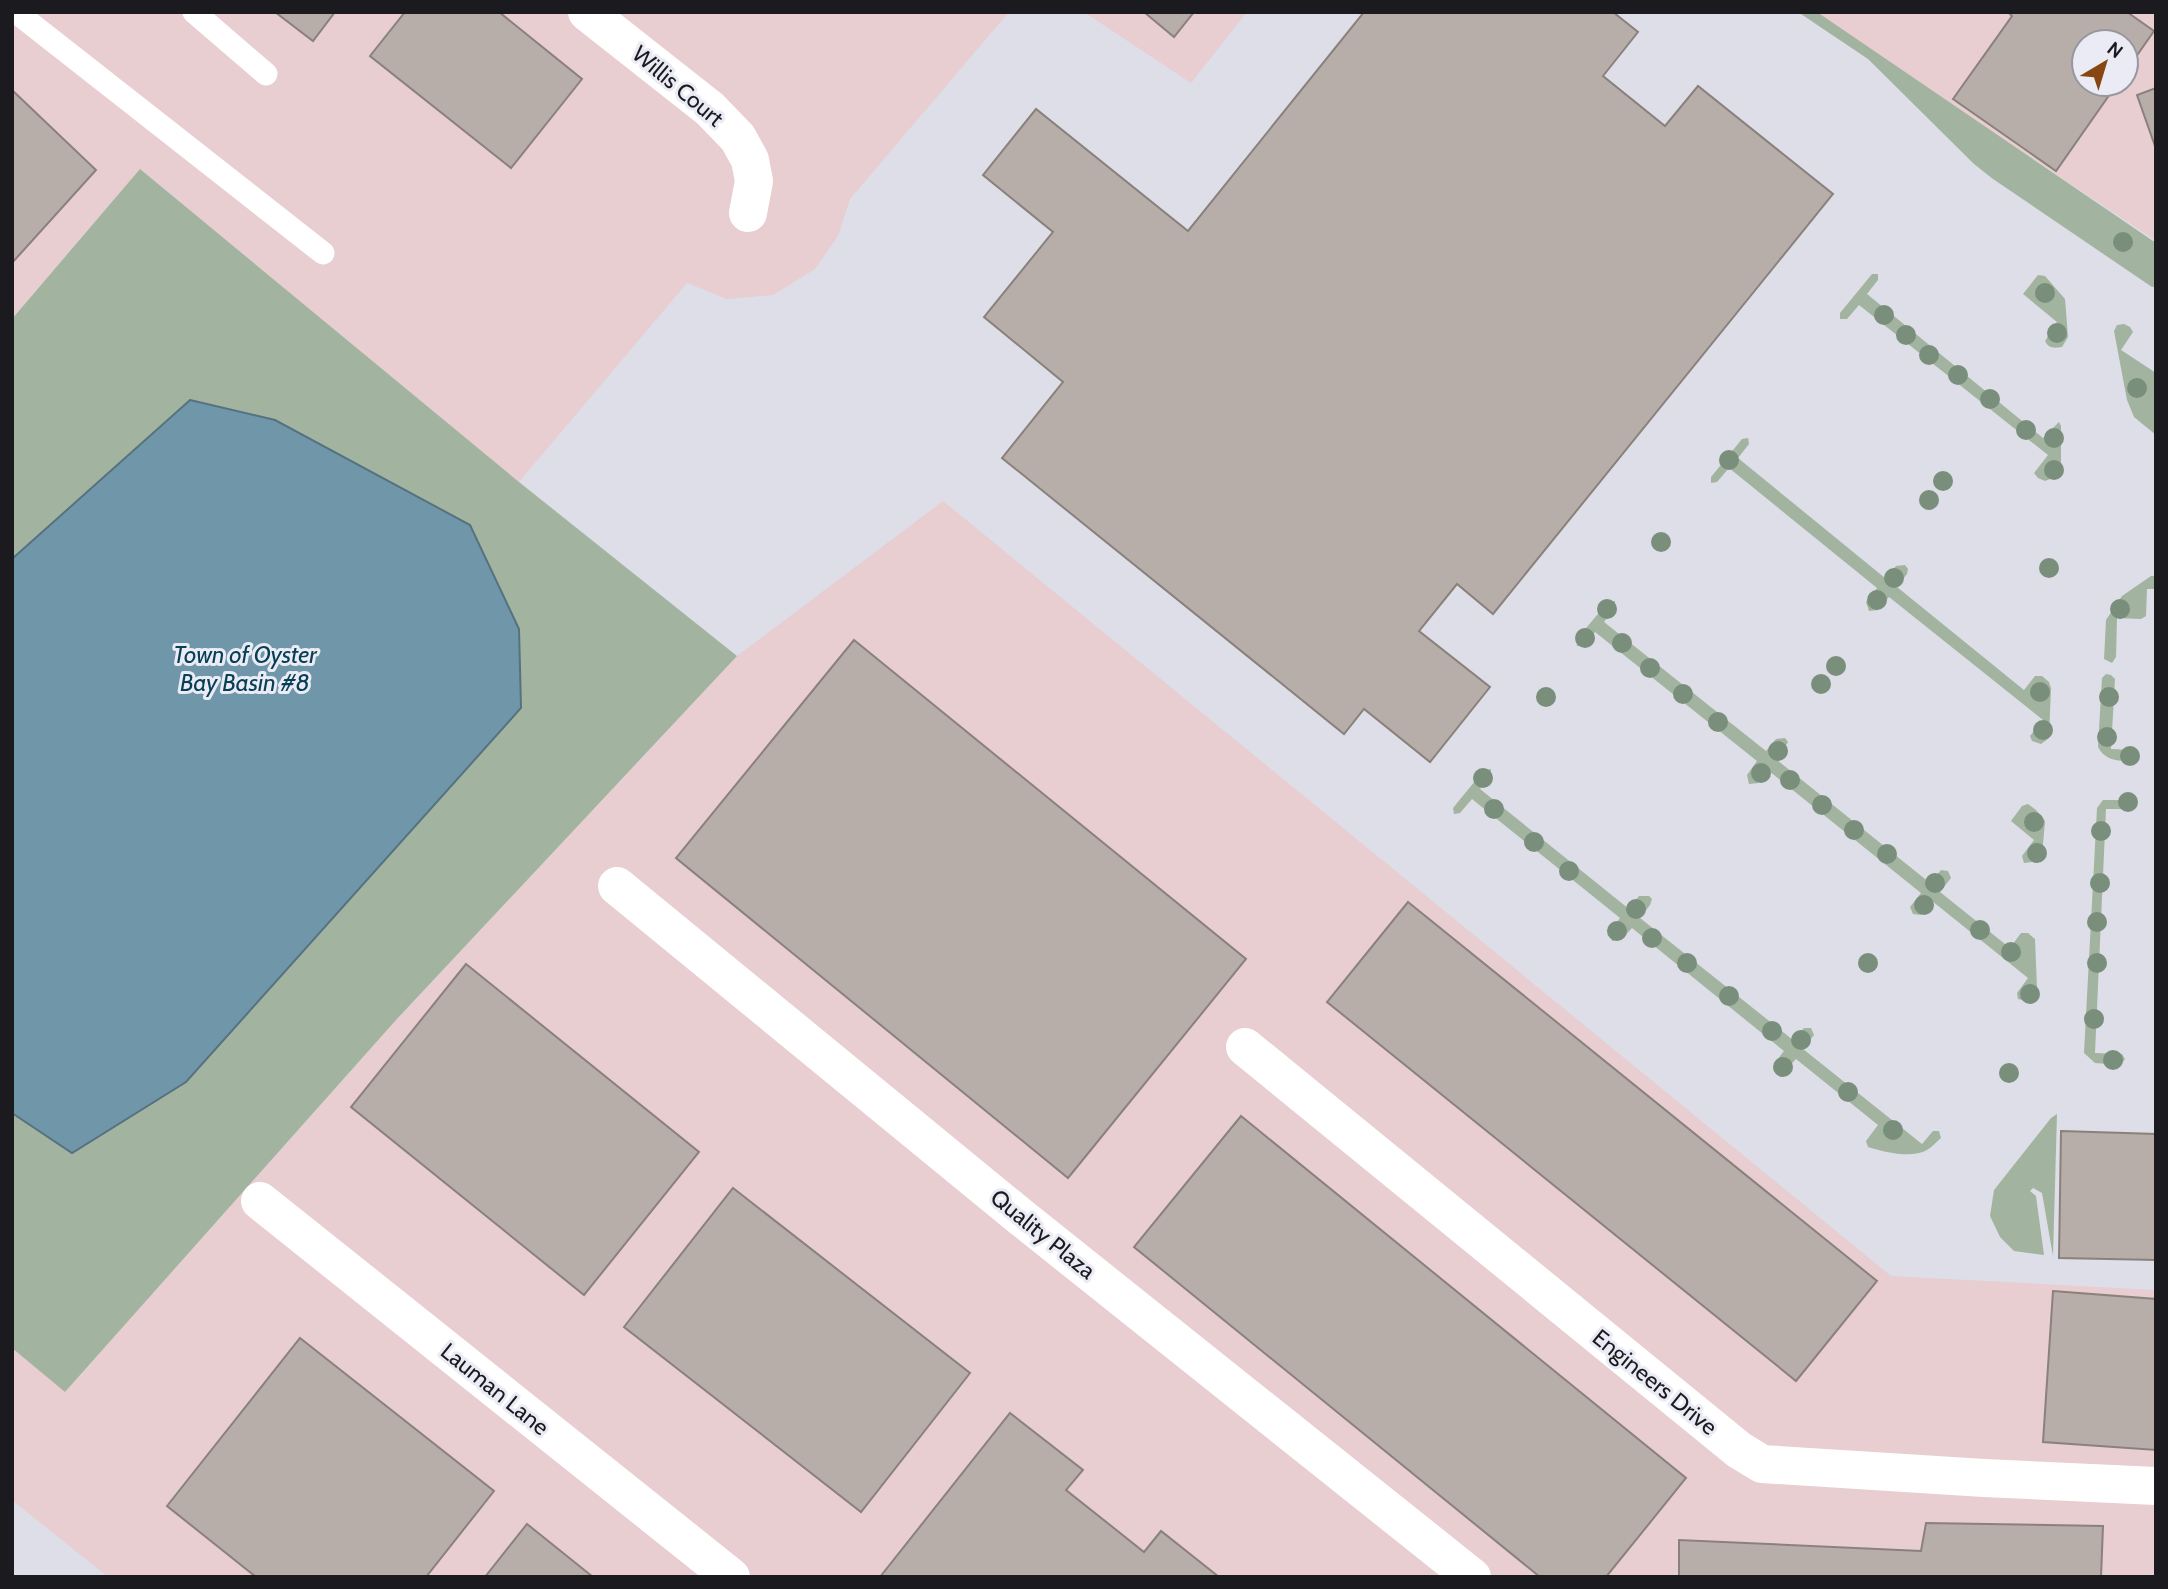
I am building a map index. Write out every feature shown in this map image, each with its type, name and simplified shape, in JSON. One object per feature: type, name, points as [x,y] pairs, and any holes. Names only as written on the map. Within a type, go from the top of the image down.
[{"type":"street","name":"Willis Court","points":[[587,12],[710,109],[738,138],[750,160],[754,181],[748,213]]},
{"type":"street","name":"Quality Plaza","points":[[617,886],[1022,1218],[1472,1577]]},
{"type":"street","name":"Engineers Drive","points":[[1245,1047],[1739,1450],[1762,1464],[2156,1486]]},
{"type":"street","name":"Lauman Lane","points":[[260,1201],[731,1577]]},
{"type":"lane","points":[[16,12],[323,253]]},
{"type":"lane","points":[[194,12],[266,74]]},
{"type":"shaded area","points":[[12,12],[1009,12],[850,199],[838,236],[815,269],[773,295],[727,299],[687,283],[519,482],[140,169],[12,319]]},
{"type":"shaded area","points":[[1084,12],[1247,12],[1191,83]]},
{"type":"shaded area","points":[[1813,12],[2156,12],[2156,241]]},
{"type":"shaded area","points":[[943,501],[1891,1276],[2156,1290],[2156,1577],[108,1577],[12,1500],[12,1348],[66,1391],[396,1020],[737,656]]},
{"type":"green space","points":[[1798,12],[1817,12],[2156,243],[2156,286],[2152,287],[1993,179],[1974,164],[1868,59]]},
{"type":"green space","points":[[140,169],[519,482],[737,656],[396,1020],[65,1392],[12,1348],[12,319]]},
{"type":"green space","points":[[1872,274],[1878,274],[1878,280],[1867,294],[2043,438],[2059,422],[2061,470],[2058,476],[2045,481],[2038,478],[2034,473],[2048,455],[1859,305],[1847,319],[1840,319],[1840,313]]},
{"type":"green space","points":[[2038,275],[2045,276],[2065,299],[2068,337],[2062,347],[2052,347],[2045,341],[2057,322],[2023,294]]},
{"type":"green space","points":[[2124,324],[2133,332],[2121,350],[2156,373],[2156,435],[2134,417],[2127,400],[2114,331],[2117,325]]},
{"type":"green space","points":[[1748,438],[1749,444],[1738,458],[1885,578],[1896,566],[1905,565],[1907,574],[1897,587],[2024,690],[2035,676],[2042,676],[2049,682],[2049,738],[2041,744],[2032,741],[2030,736],[2043,720],[1889,597],[1878,610],[1869,611],[1866,602],[1877,588],[1729,468],[1717,482],[1711,483],[1711,477],[1742,439]]},
{"type":"green space","points":[[2151,576],[2156,576],[2156,589],[2147,589],[2146,616],[2141,619],[2117,618],[2116,657],[2112,663],[2104,659],[2106,620],[2122,596]]},
{"type":"green space","points":[[1615,601],[1615,607],[1604,622],[1766,751],[1776,739],[1785,738],[1788,742],[1777,760],[1930,883],[1941,870],[1948,871],[1951,878],[1940,892],[2010,948],[2021,933],[2028,933],[2035,939],[2035,996],[2027,1001],[2018,999],[2017,993],[2028,978],[1932,901],[1921,915],[1913,914],[1910,907],[1921,893],[1769,771],[1758,783],[1749,784],[1747,775],[1757,761],[1595,632],[1583,646],[1577,646],[1576,640],[1608,602]]},
{"type":"green space","points":[[2106,674],[2115,679],[2111,749],[2136,750],[2139,758],[2136,761],[2109,758],[2098,747],[2102,678]]},
{"type":"green space","points":[[1491,769],[1491,775],[1480,789],[1629,909],[1639,896],[1649,896],[1652,899],[1650,905],[1640,918],[1793,1040],[1804,1028],[1811,1028],[1814,1035],[1803,1049],[1922,1144],[1933,1131],[1939,1131],[1941,1138],[1927,1150],[1914,1154],[1890,1153],[1868,1147],[1866,1141],[1878,1125],[1796,1059],[1784,1072],[1776,1072],[1774,1064],[1784,1051],[1632,928],[1621,940],[1612,941],[1610,932],[1620,918],[1472,799],[1460,813],[1454,814],[1453,808],[1484,770]]},
{"type":"green space","points":[[2103,800],[2133,800],[2137,803],[2137,807],[2133,809],[2106,809],[2095,1053],[2122,1054],[2125,1059],[2121,1065],[2095,1063],[2084,1053],[2097,808]]},
{"type":"green space","points":[[2028,804],[2045,821],[2042,856],[2024,863],[2022,856],[2034,840],[2011,821],[2022,806]]},
{"type":"green space","points":[[2057,1114],[2053,1256],[2042,1193],[2033,1188],[2030,1191],[2036,1196],[2044,1255],[2014,1251],[2000,1237],[1990,1216],[1994,1190]]},
{"type":"water","name":"Town of Oyster Bay Basin #8","points":[[190,400],[275,420],[470,525],[519,629],[521,708],[186,1082],[72,1153],[12,1113],[12,559]]},
{"type":"building","points":[[275,12],[335,12],[313,41]]},
{"type":"building","points":[[405,12],[499,12],[582,79],[511,168],[370,56]]},
{"type":"building","points":[[1144,12],[1194,12],[1174,37]]},
{"type":"building","points":[[1364,12],[1613,12],[1638,32],[1603,76],[1665,126],[1698,86],[1833,194],[1493,614],[1457,584],[1419,631],[1490,687],[1430,762],[1364,709],[1344,734],[1002,458],[1063,382],[984,317],[1053,232],[983,175],[1036,109],[1188,231]]},
{"type":"building","points":[[2008,12],[2127,12],[2154,31],[2140,51],[2140,28],[2070,28],[2070,98],[2107,98],[2056,171],[1953,99],[2012,16]]},
{"type":"building","points":[[2156,88],[2156,149],[2138,98],[2140,94]]},
{"type":"building","points":[[12,90],[96,170],[12,263]]},
{"type":"building","points":[[854,640],[1246,959],[1068,1178],[676,858]]},
{"type":"building","points":[[1408,902],[1877,1281],[1796,1381],[1327,1002]]},
{"type":"building","points":[[466,964],[699,1152],[584,1295],[351,1107]]},
{"type":"building","points":[[1241,1116],[1686,1478],[1606,1577],[1540,1577],[1134,1247]]},
{"type":"building","points":[[2061,1131],[2156,1134],[2156,1260],[2059,1258]]},
{"type":"building","points":[[733,1188],[970,1373],[861,1512],[624,1327]]},
{"type":"building","points":[[2053,1291],[2156,1299],[2156,1450],[2043,1442]]},
{"type":"building","points":[[300,1338],[494,1491],[426,1577],[256,1577],[167,1506]]},
{"type":"building","points":[[1010,1413],[1083,1470],[1066,1490],[1144,1552],[1161,1531],[1219,1577],[880,1577]]},
{"type":"building","points":[[1926,1523],[2103,1526],[2101,1577],[1679,1577],[1679,1540],[1921,1551]]},
{"type":"building","points":[[527,1524],[593,1577],[485,1577]]}]
